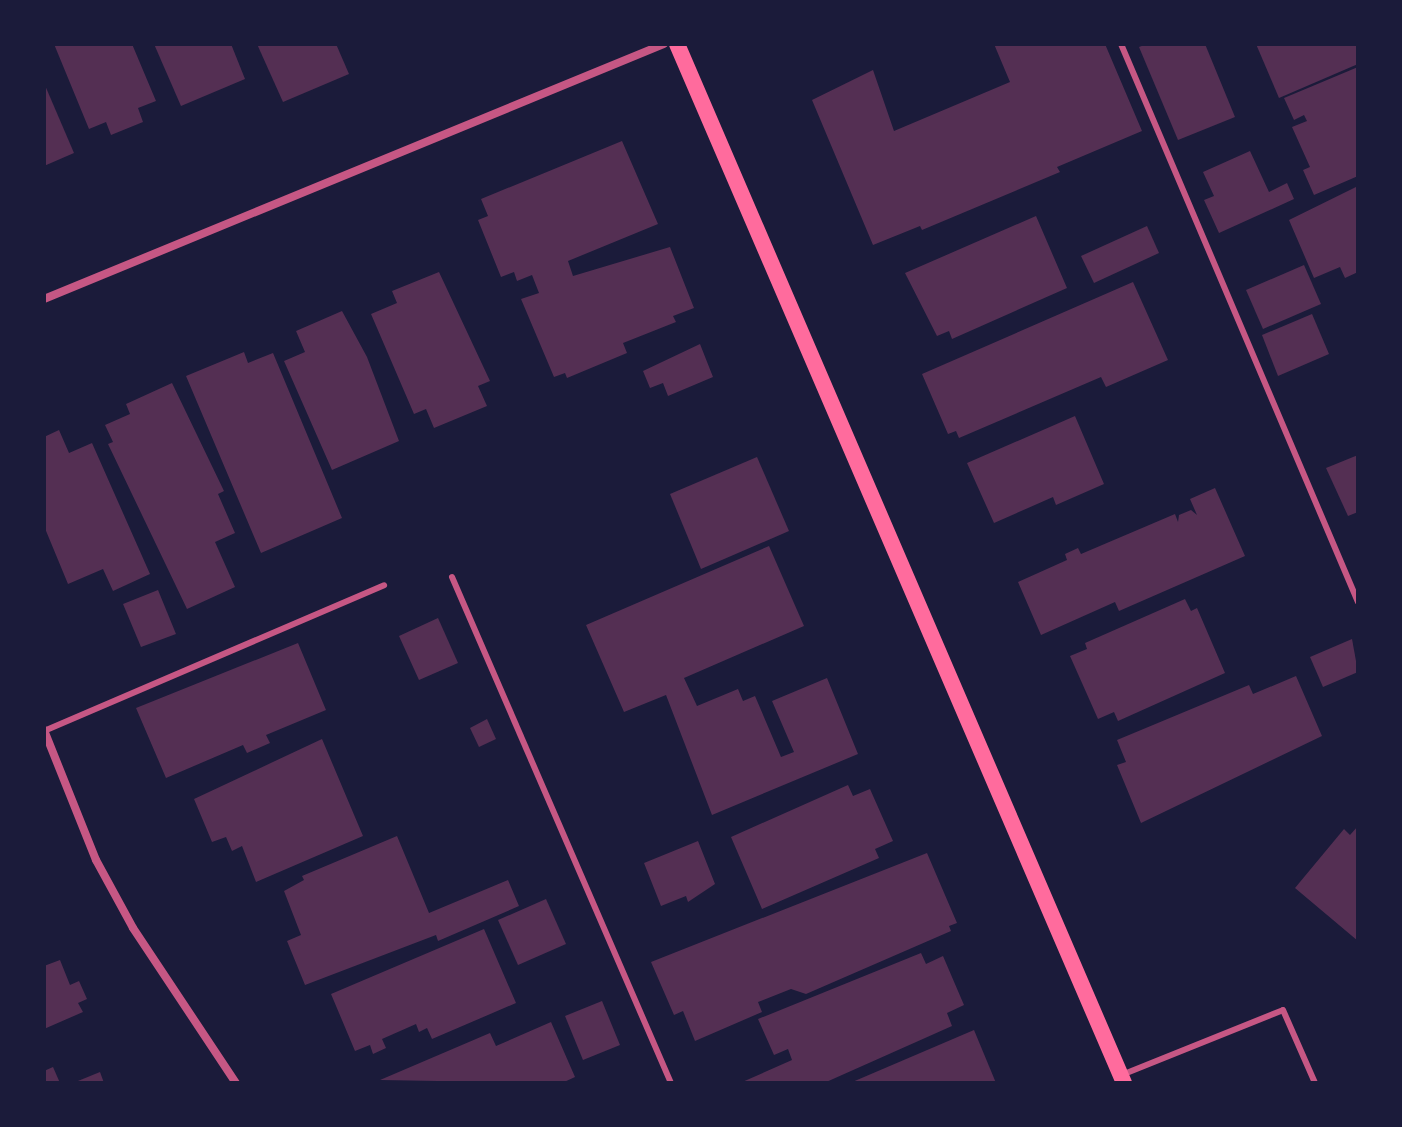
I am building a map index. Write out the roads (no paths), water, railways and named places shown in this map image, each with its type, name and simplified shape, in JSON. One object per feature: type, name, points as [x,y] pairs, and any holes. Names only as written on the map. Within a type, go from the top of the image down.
[{"type":"main road","points":[[677,44],[1122,1079]]},
{"type":"street","points":[[44,299],[664,44]]},
{"type":"street","points":[[44,731],[96,860],[133,928],[236,1083]]},
{"type":"lane","points":[[1121,44],[1358,602]]},
{"type":"lane","points":[[452,577],[671,1083]]},
{"type":"lane","points":[[44,731],[384,585]]},
{"type":"lane","points":[[1122,1079],[1283,1010],[1315,1083]]}]
